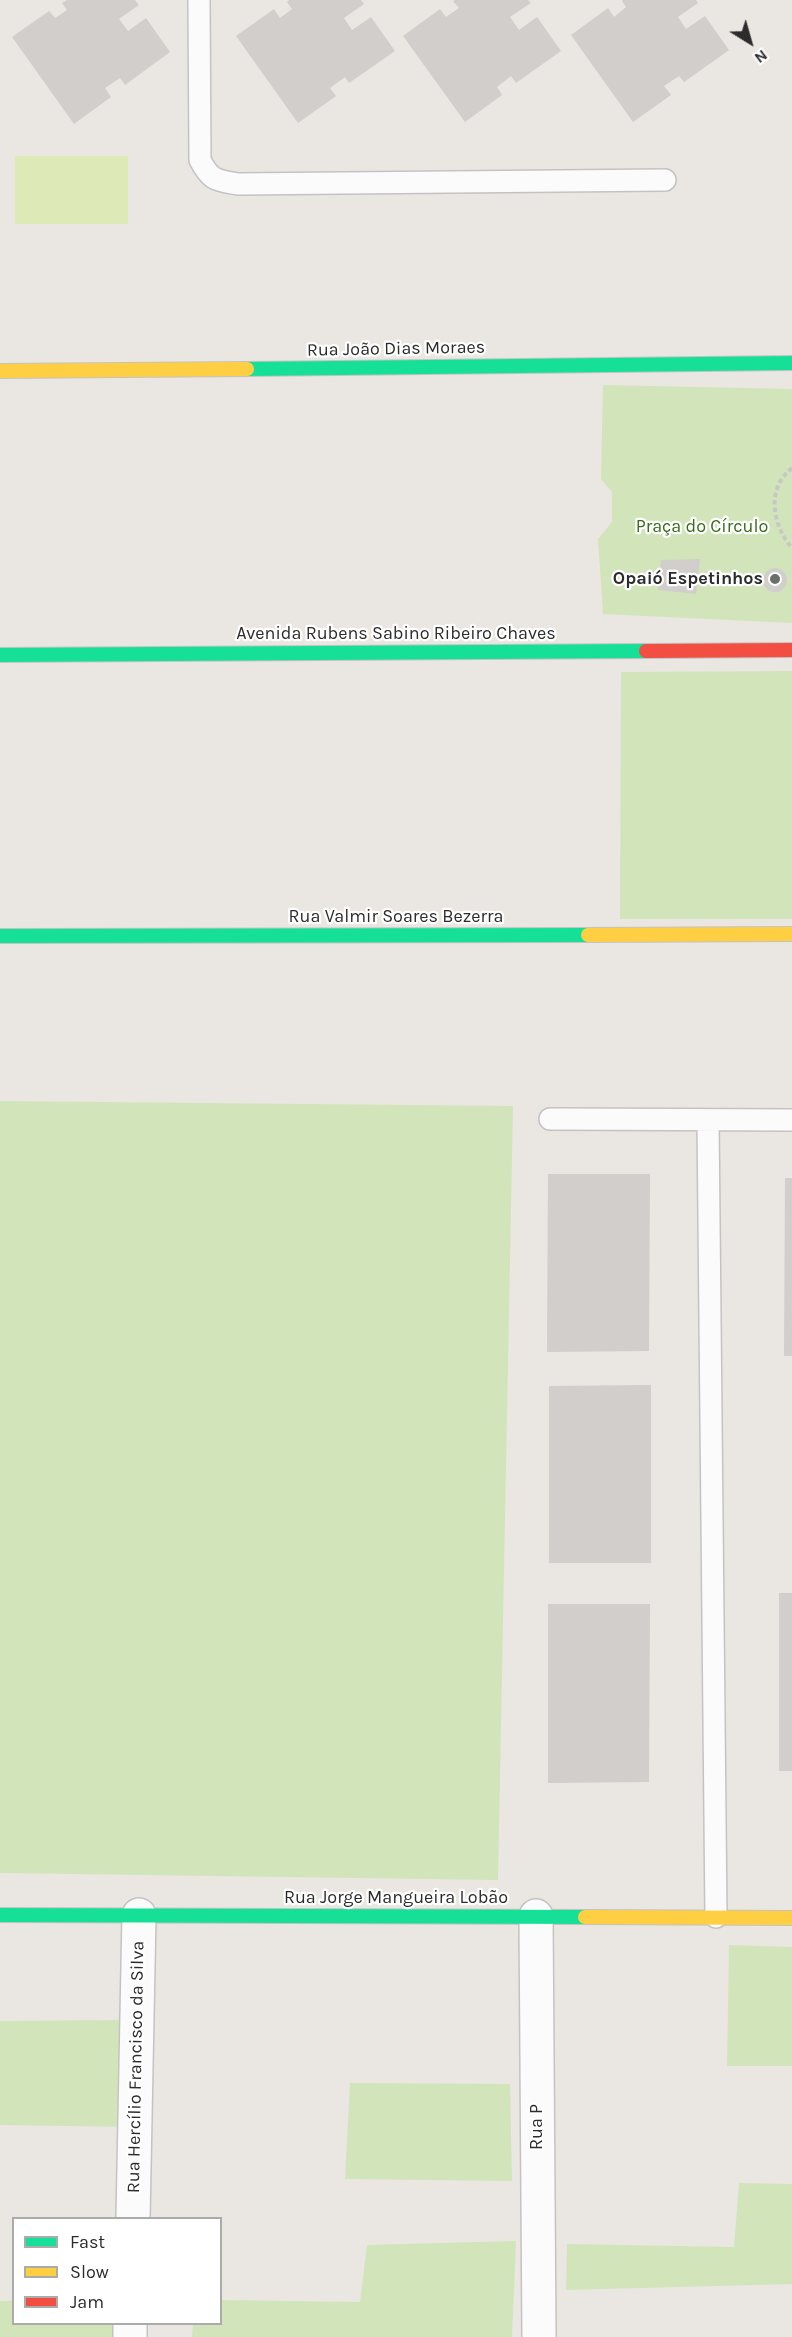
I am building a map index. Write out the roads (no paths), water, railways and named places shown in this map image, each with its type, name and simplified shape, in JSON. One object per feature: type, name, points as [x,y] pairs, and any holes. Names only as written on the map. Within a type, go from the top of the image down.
[{"type":"street","name":"Rua João Dias Moraes","points":[[0,371],[792,363]]},
{"type":"street","name":"Avenida Rubens Sabino Ribeiro Chaves","points":[[0,654],[792,650]]},
{"type":"street","name":"Rua Valmir Soares Bezerra","points":[[0,936],[792,934]]},
{"type":"street","name":"Rua Jorge Mangueira Lobão","points":[[0,1915],[792,1918]]},
{"type":"street","name":"Rua Hercílio Francisco da Silva","points":[[133,2217],[139,1915]]},
{"type":"street","name":"Rua P","points":[[536,1916],[539,2337]]},
{"type":"lane","points":[[199,0],[200,160],[208,175],[221,181],[238,184],[665,180]]},
{"type":"lane","points":[[549,1119],[792,1120]]},
{"type":"lane","points":[[708,1120],[716,1917]]},
{"type":"place","name":"Opaió Espetinhos","points":[[775,579]]},
{"type":"park label","name":"Praça do Círculo","points":[[702,527]]}]
